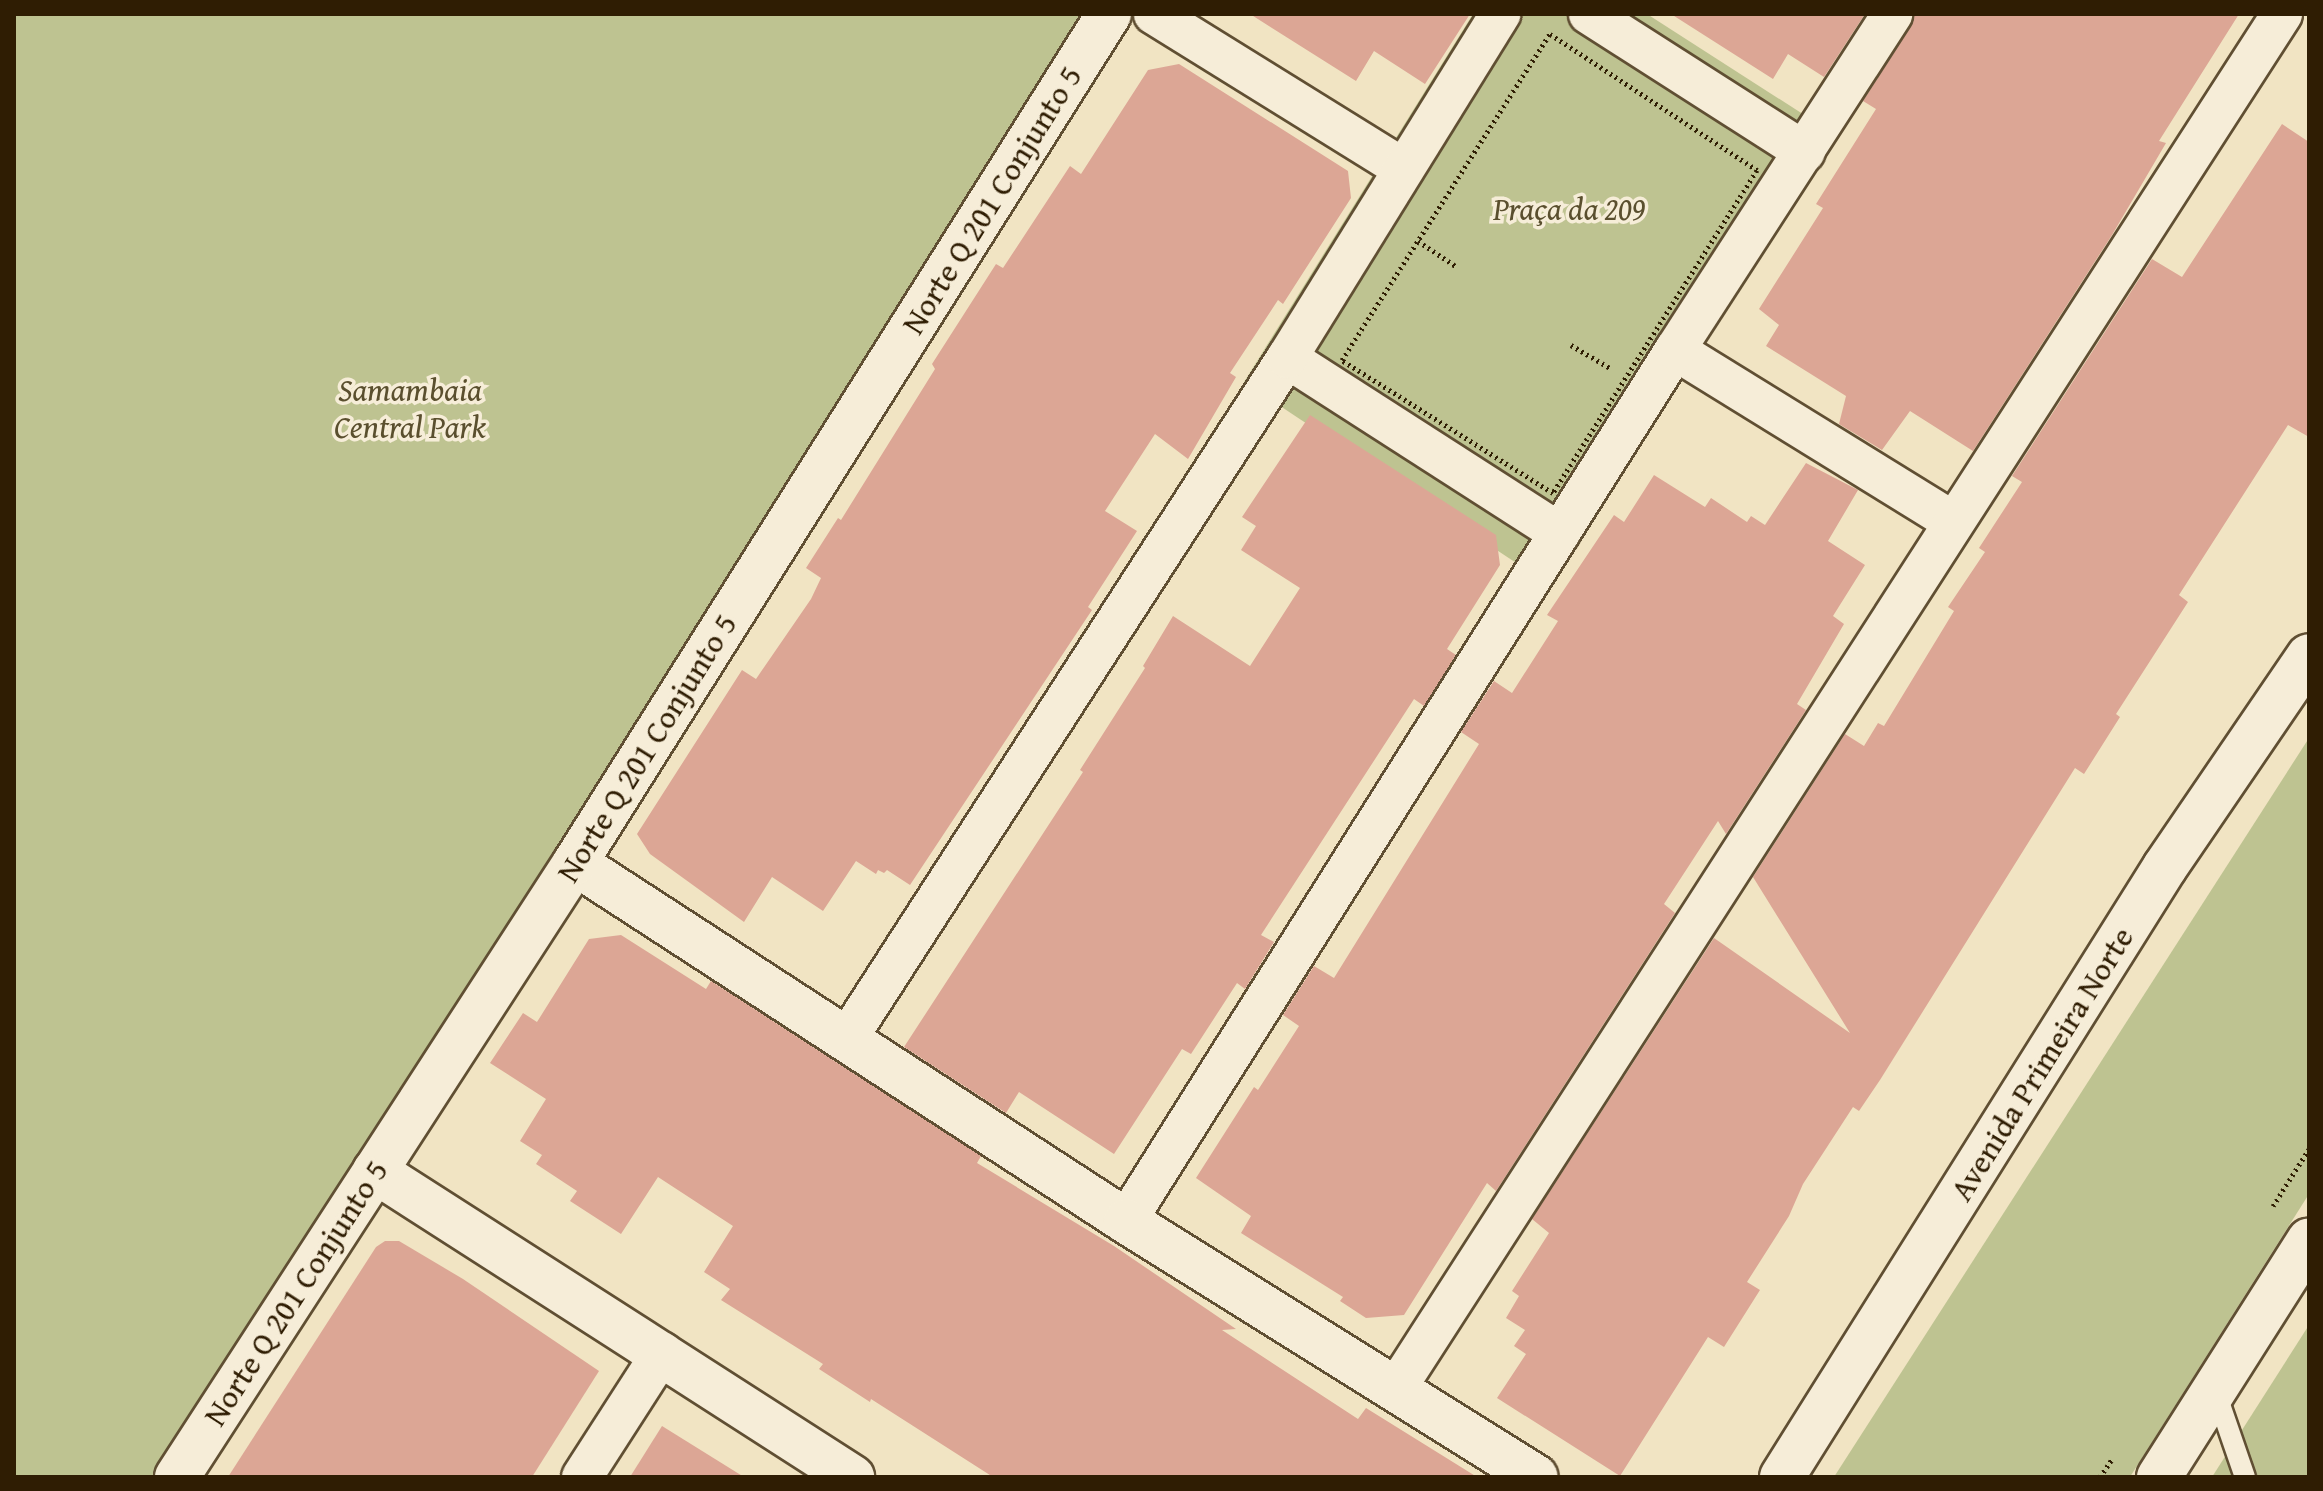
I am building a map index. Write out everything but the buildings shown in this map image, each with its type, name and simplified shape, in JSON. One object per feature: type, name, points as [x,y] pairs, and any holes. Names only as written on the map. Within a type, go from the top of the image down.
[{"type":"street","name":"Norte Q 201 Conjunto 5","points":[[177,1477],[575,863],[1109,14]]},
{"type":"street","points":[[1154,14],[1402,168]]},
{"type":"street","points":[[848,1037],[1287,358],[1500,14]]},
{"type":"street","points":[[1589,14],[1805,152]]},
{"type":"street","points":[[1126,1221],[1675,350],[1892,14]]},
{"type":"street","points":[[1395,1390],[1952,521],[2290,21]]},
{"type":"street","points":[[1675,350],[1952,521]]},
{"type":"street","points":[[1287,358],[1560,533]]},
{"type":"street","name":"Avenida Primeira Norte","points":[[1782,1477],[2165,867],[2309,656]]},
{"type":"street","points":[[575,863],[848,1037],[1126,1221],[1535,1477]]},
{"type":"street","points":[[375,1171],[852,1477]]},
{"type":"street","points":[[2159,1477],[2309,1241]]},
{"type":"street","points":[[582,1477],[662,1353]]},
{"type":"lane","points":[[2215,1389],[2245,1477]]},
{"type":"path","points":[[1550,34],[1757,170],[1625,377],[1553,493],[1342,360],[1550,34]]},
{"type":"path","points":[[1571,345],[1612,369]]},
{"type":"green space","name":"Samambaia Central Park","points":[[14,14],[1129,14],[202,1477],[14,1477]]},
{"type":"green space","name":"Praça da 209","points":[[1473,14],[1647,14],[1837,136],[1545,582],[1244,382]]},
{"type":"green space","points":[[2309,738],[2309,1194],[2130,1477],[1834,1477]]},
{"type":"green space","points":[[2309,1325],[2309,1477],[2212,1477]]}]
